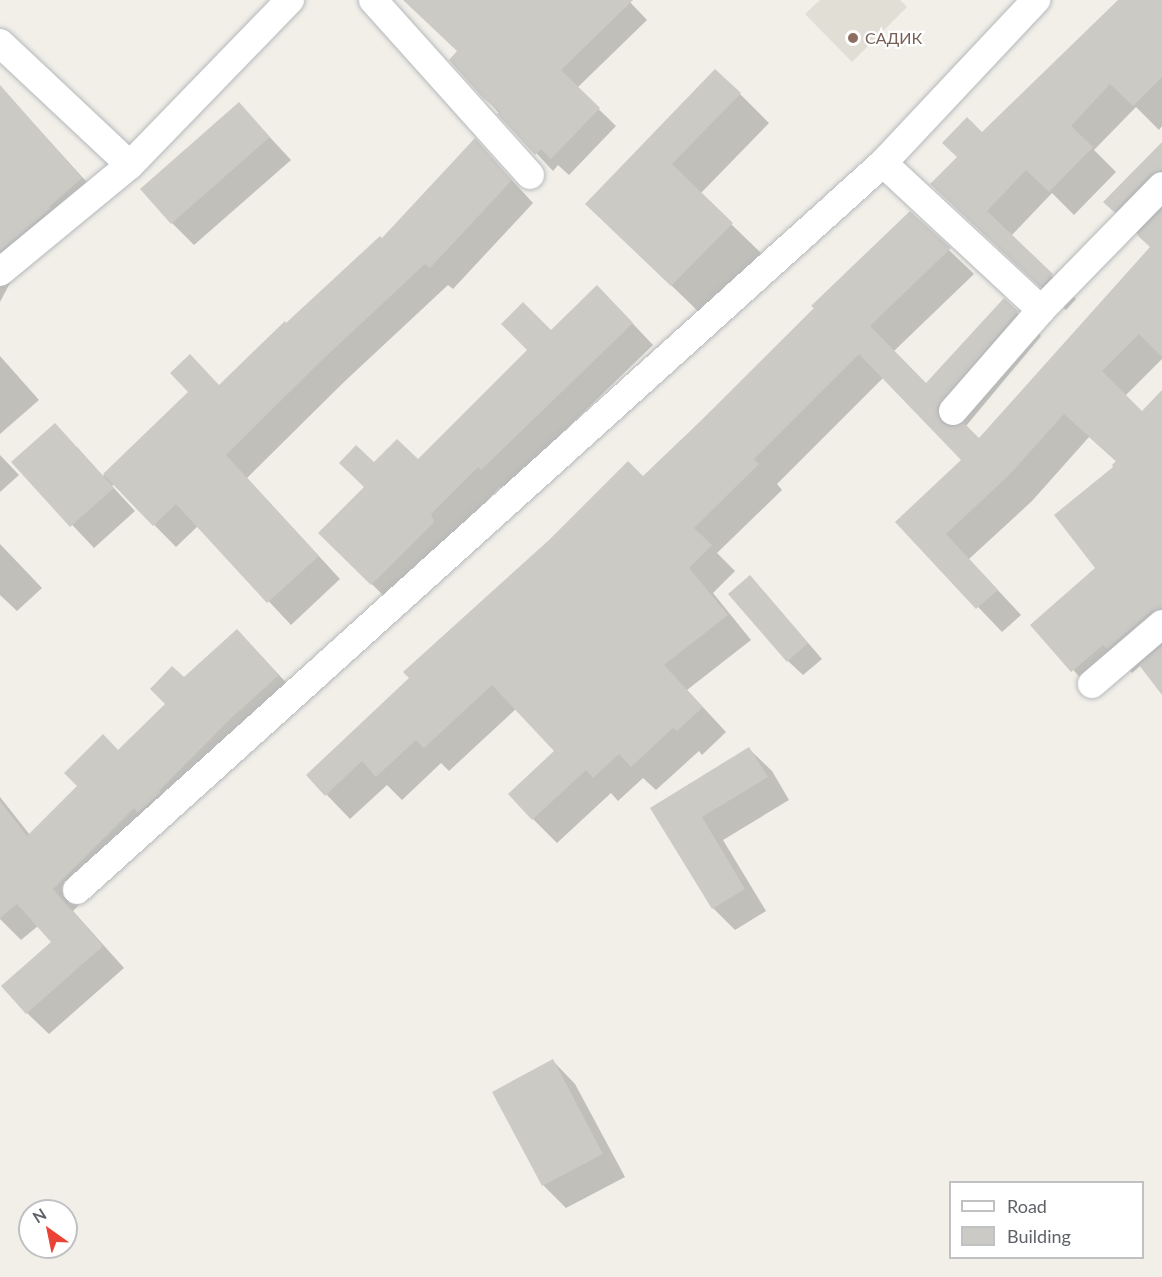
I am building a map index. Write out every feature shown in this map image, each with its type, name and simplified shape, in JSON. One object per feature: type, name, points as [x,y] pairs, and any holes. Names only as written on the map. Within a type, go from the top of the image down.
[{"type":"street","points":[[0,272],[130,165],[290,0]]},
{"type":"street","points":[[373,0],[530,175]]},
{"type":"street","points":[[77,890],[883,163],[1036,0]]},
{"type":"street","points":[[0,43],[130,165]]},
{"type":"street","points":[[883,163],[1041,310]]},
{"type":"street","points":[[953,411],[1041,310],[1162,186]]},
{"type":"street","points":[[1092,684],[1162,624]]},
{"type":"shaded area","name":"САДИК","points":[[820,0],[900,0],[907,7],[852,62],[805,14]]},
{"type":"building","points":[[403,0],[633,0],[561,70],[600,108],[551,159],[541,149],[535,155],[497,114],[500,112],[483,98],[449,60],[457,51]]},
{"type":"building","points":[[1118,0],[1162,0],[1162,77],[1133,106],[1110,84],[1071,126],[1093,147],[1049,192],[1026,170],[987,211],[1053,274],[1040,287],[930,184],[957,157],[942,143],[967,117],[982,132]]},
{"type":"building","points":[[715,69],[741,93],[672,164],[733,223],[671,286],[585,204]]},
{"type":"building","points":[[0,85],[82,178],[0,251]]},
{"type":"building","points":[[239,102],[270,137],[171,224],[140,189]]},
{"type":"building","points":[[475,138],[512,180],[430,268],[425,264],[322,360],[226,455],[319,556],[267,603],[176,504],[153,526],[103,474],[188,392],[170,373],[190,354],[219,385],[285,321],[286,323],[380,236],[382,238]]},
{"type":"building","points":[[1162,142],[1162,170],[1150,174],[1114,212],[1103,202]]},
{"type":"building","points":[[1162,210],[1162,357],[1139,334],[1102,371],[1142,411],[1162,390],[1162,608],[1151,611],[1107,649],[1103,645],[1071,672],[1030,625],[1095,568],[1054,515],[1113,467],[1116,461],[1064,414],[1008,476],[946,534],[998,590],[976,609],[895,522],[961,460],[859,354],[754,459],[759,464],[694,528],[712,545],[689,568],[728,615],[664,665],[703,707],[677,731],[673,728],[631,767],[619,754],[593,778],[586,770],[532,820],[508,794],[554,751],[492,685],[424,748],[416,740],[376,777],[362,761],[325,796],[306,775],[409,678],[403,672],[549,540],[628,461],[643,476],[814,308],[811,306],[910,211],[951,248],[870,326],[926,383],[1004,298],[1018,311],[937,407],[938,417],[943,424],[950,427],[964,423],[979,438],[1150,247],[1137,235]]},
{"type":"building","points":[[597,285],[633,323],[481,470],[478,467],[431,514],[434,522],[371,585],[318,533],[364,487],[339,463],[356,445],[374,462],[397,439],[418,459],[527,350],[501,324],[523,302],[551,330]]},
{"type":"building","points":[[55,423],[114,488],[70,527],[11,462]]},
{"type":"building","points":[[750,575],[808,643],[787,662],[728,594]]},
{"type":"building","points":[[237,629],[279,675],[230,719],[159,791],[161,792],[138,813],[134,808],[53,889],[103,946],[26,1014],[1,986],[51,942],[17,904],[0,918],[0,801],[27,836],[77,786],[64,773],[103,734],[118,750],[165,704],[150,689],[172,666],[184,677]]},
{"type":"building","points":[[1162,646],[1162,695],[1139,665]]},
{"type":"building","points":[[749,747],[768,777],[702,817],[745,889],[712,909],[650,808]]},
{"type":"building","points":[[553,1059],[603,1154],[542,1186],[492,1092]]},
{"type":"place","name":"САДИК","points":[[853,38]]}]
